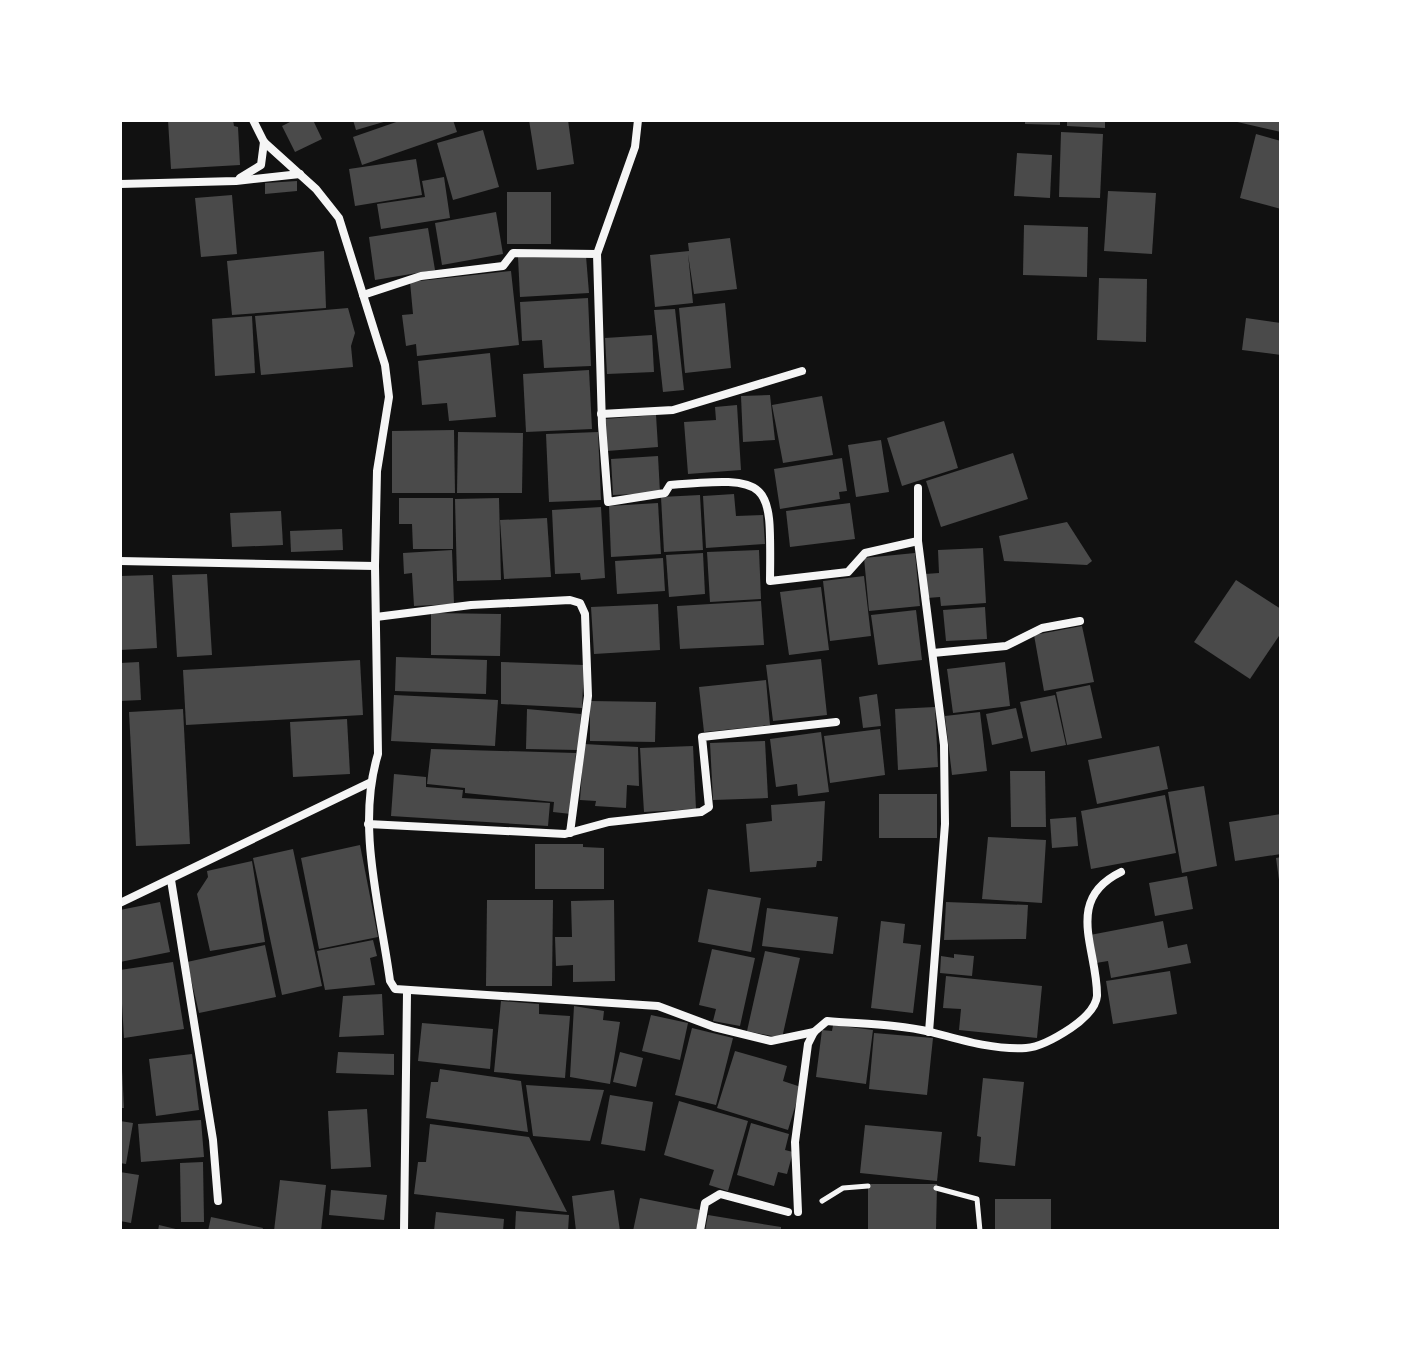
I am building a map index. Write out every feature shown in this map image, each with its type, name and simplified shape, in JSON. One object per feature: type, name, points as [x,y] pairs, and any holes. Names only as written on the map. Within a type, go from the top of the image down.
[{"type":"street","points":[[253,120],[264,142],[300,174],[339,218],[385,365],[389,397],[377,471],[375,566],[378,754],[369,783],[368,824],[390,981],[395,989],[407,993],[658,1006],[714,1027],[771,1041],[814,1032]]},
{"type":"street","points":[[638,120],[635,147],[597,254],[601,414],[608,502],[653,498],[665,493],[670,485],[711,481],[753,484],[765,495],[771,520],[770,581],[848,572],[865,553],[918,541]]},
{"type":"street","points":[[236,181],[261,165],[264,142]]},
{"type":"street","points":[[120,184],[236,181],[300,174]]},
{"type":"street","points":[[363,295],[421,276],[503,266],[513,253],[597,254]]},
{"type":"street","points":[[601,414],[673,410],[802,371]]},
{"type":"street","points":[[918,488],[918,541],[941,707],[945,824],[929,1032]]},
{"type":"street","points":[[120,561],[375,566]]},
{"type":"street","points":[[376,617],[471,605],[570,600],[580,603],[585,614],[588,696],[570,833]]},
{"type":"street","points":[[933,653],[1006,646],[1042,628],[1080,621]]},
{"type":"street","points":[[368,824],[570,833],[609,822],[701,812],[709,807],[702,737],[836,722]]},
{"type":"street","points":[[120,903],[369,783]]},
{"type":"street","points":[[700,1231],[705,1203],[720,1194],[793,1212],[795,1142],[808,1044],[814,1032],[827,1021],[929,1032],[957,1041],[1029,1048],[1073,1027],[1093,1008],[1097,998],[1088,947],[1088,908],[1103,880],[1121,872]]},
{"type":"street","points":[[171,880],[213,1140],[218,1201]]},
{"type":"street","points":[[404,1231],[407,993]]},
{"type":"path","points":[[793,1212],[805,1211],[843,1188],[868,1186]]},
{"type":"path","points":[[936,1188],[977,1199],[980,1231]]},
{"type":"building","points":[[168,120],[233,120],[234,126],[238,127],[240,165],[171,169]]},
{"type":"building","points":[[294,120],[313,120],[322,139],[295,152],[282,126]]},
{"type":"building","points":[[353,120],[387,120],[387,121],[356,130]]},
{"type":"building","points":[[402,120],[453,120],[457,132],[362,165],[353,137]]},
{"type":"building","points":[[529,120],[568,120],[574,164],[537,170]]},
{"type":"building","points":[[1025,120],[1060,120],[1060,125],[1025,124]]},
{"type":"building","points":[[1067,120],[1105,120],[1105,128],[1067,126]]},
{"type":"building","points":[[1281,120],[1281,132],[1233,121]]},
{"type":"building","points":[[483,130],[499,187],[453,200],[437,143]]},
{"type":"building","points":[[1061,132],[1103,134],[1100,198],[1059,197]]},
{"type":"building","points":[[1256,134],[1281,141],[1281,209],[1240,198]]},
{"type":"building","points":[[1017,153],[1052,155],[1050,198],[1014,196]]},
{"type":"building","points":[[416,159],[422,195],[355,206],[349,169]]},
{"type":"building","points":[[444,177],[450,218],[381,229],[377,204],[425,197],[422,181]]},
{"type":"building","points":[[297,181],[297,191],[265,194],[265,183]]},
{"type":"building","points":[[1108,191],[1156,193],[1152,254],[1104,251]]},
{"type":"building","points":[[507,192],[551,192],[551,244],[507,244]]},
{"type":"building","points":[[232,195],[237,254],[201,257],[195,198]]},
{"type":"building","points":[[496,212],[503,254],[442,265],[435,223]]},
{"type":"building","points":[[1024,225],[1088,227],[1087,277],[1023,275]]},
{"type":"building","points":[[428,228],[435,270],[375,280],[369,237]]},
{"type":"building","points":[[730,238],[737,289],[694,294],[688,254],[693,303],[655,307],[650,255],[689,251],[688,243]]},
{"type":"building","points":[[324,251],[326,308],[232,315],[227,261]]},
{"type":"building","points":[[586,256],[589,293],[520,297],[518,257]]},
{"type":"building","points":[[511,271],[519,345],[417,356],[416,344],[406,346],[402,315],[413,314],[410,282]]},
{"type":"building","points":[[1099,278],[1147,279],[1146,342],[1097,340]]},
{"type":"building","points":[[588,298],[591,366],[544,368],[542,340],[522,341],[520,302]]},
{"type":"building","points":[[725,303],[731,368],[685,373],[679,308]]},
{"type":"building","points":[[348,308],[355,333],[351,346],[353,367],[261,375],[255,316]]},
{"type":"building","points":[[675,309],[684,390],[663,392],[654,310]]},
{"type":"building","points":[[252,316],[255,373],[215,376],[212,319]]},
{"type":"building","points":[[1246,318],[1281,323],[1281,355],[1242,350]]},
{"type":"building","points":[[652,335],[654,372],[607,374],[605,338]]},
{"type":"building","points":[[490,353],[496,417],[449,421],[447,403],[422,405],[418,361]]},
{"type":"building","points":[[589,370],[592,429],[526,432],[523,374]]},
{"type":"building","points":[[770,395],[775,440],[743,442],[741,396]]},
{"type":"building","points":[[822,396],[833,455],[783,463],[772,405]]},
{"type":"building","points":[[737,405],[741,470],[688,474],[684,422],[716,420],[715,407]]},
{"type":"building","points":[[656,415],[658,447],[607,451],[605,419]]},
{"type":"building","points":[[944,421],[958,468],[902,486],[887,438]]},
{"type":"building","points":[[454,430],[455,493],[392,493],[392,431]]},
{"type":"building","points":[[458,432],[523,433],[522,493],[457,493]]},
{"type":"building","points":[[598,432],[601,500],[549,502],[546,434]]},
{"type":"building","points":[[881,440],[889,492],[856,497],[848,445]]},
{"type":"building","points":[[1013,453],[1028,499],[941,527],[926,481]]},
{"type":"building","points":[[658,456],[660,493],[613,495],[611,459]]},
{"type":"building","points":[[842,458],[847,491],[839,492],[840,499],[780,509],[774,469]]},
{"type":"building","points":[[734,494],[736,516],[763,515],[765,544],[706,548],[703,496]]},
{"type":"building","points":[[700,495],[703,550],[664,552],[661,497]]},
{"type":"building","points":[[399,498],[453,498],[453,549],[413,549],[412,524],[399,524]]},
{"type":"building","points":[[499,498],[501,580],[457,581],[455,499]]},
{"type":"building","points":[[658,503],[661,554],[611,557],[609,506]]},
{"type":"building","points":[[850,503],[855,539],[790,547],[786,511]]},
{"type":"building","points":[[601,507],[605,578],[581,580],[580,573],[555,574],[552,510]]},
{"type":"building","points":[[281,511],[283,545],[232,547],[230,513]]},
{"type":"building","points":[[547,518],[551,577],[504,579],[500,520]]},
{"type":"building","points":[[1067,522],[1092,561],[1087,565],[1004,561],[999,536]]},
{"type":"building","points":[[342,529],[343,550],[291,552],[290,531]]},
{"type":"building","points":[[983,548],[986,603],[941,606],[940,597],[927,598],[925,574],[939,573],[938,550]]},
{"type":"building","points":[[452,550],[454,604],[414,606],[412,573],[404,574],[403,553]]},
{"type":"building","points":[[759,550],[761,599],[710,602],[707,552]]},
{"type":"building","points":[[703,553],[705,594],[669,597],[666,555]]},
{"type":"building","points":[[915,553],[920,606],[869,611],[864,558]]},
{"type":"building","points":[[663,558],[665,591],[617,594],[615,561]]},
{"type":"building","points":[[207,574],[212,655],[177,657],[172,575]]},
{"type":"building","points":[[153,575],[157,648],[120,650],[120,576]]},
{"type":"building","points":[[864,576],[871,636],[830,641],[823,581]]},
{"type":"building","points":[[1236,580],[1281,609],[1281,633],[1250,679],[1194,642]]},
{"type":"building","points":[[821,587],[829,650],[789,655],[780,592]]},
{"type":"building","points":[[761,601],[764,645],[680,649],[677,606]]},
{"type":"building","points":[[658,604],[660,650],[594,654],[591,607]]},
{"type":"building","points":[[985,607],[987,639],[946,641],[943,610]]},
{"type":"building","points":[[916,610],[922,660],[878,665],[871,615]]},
{"type":"building","points":[[431,613],[501,614],[500,656],[431,655]]},
{"type":"building","points":[[1082,626],[1094,682],[1044,691],[1034,635]]},
{"type":"building","points":[[396,657],[487,660],[486,694],[395,691]]},
{"type":"building","points":[[821,659],[827,715],[773,721],[766,665]]},
{"type":"building","points":[[360,660],[363,715],[186,725],[183,670]]},
{"type":"building","points":[[139,662],[141,700],[120,701],[120,663]]},
{"type":"building","points":[[501,662],[584,665],[582,708],[501,704]]},
{"type":"building","points":[[1005,662],[1010,706],[953,713],[947,669]]},
{"type":"building","points":[[766,680],[770,725],[704,732],[699,687]]},
{"type":"building","points":[[1090,685],[1102,738],[1067,745],[1056,692]]},
{"type":"building","points":[[877,694],[881,726],[863,728],[859,697]]},
{"type":"building","points":[[394,695],[498,700],[495,746],[391,741]]},
{"type":"building","points":[[1055,695],[1066,745],[1031,752],[1020,702]]},
{"type":"building","points":[[590,701],[656,702],[655,742],[590,741]]},
{"type":"building","points":[[935,707],[938,767],[898,770],[895,709]]},
{"type":"building","points":[[1016,708],[1023,738],[992,745],[986,714]]},
{"type":"building","points":[[183,709],[190,844],[136,846],[129,712]]},
{"type":"building","points":[[527,709],[581,714],[578,750],[526,749]]},
{"type":"building","points":[[980,712],[987,771],[952,775],[945,716]]},
{"type":"building","points":[[347,719],[350,774],[293,777],[290,722]]},
{"type":"building","points":[[880,729],[885,775],[830,783],[824,736]]},
{"type":"building","points":[[821,732],[829,792],[798,796],[797,784],[776,787],[770,739]]},
{"type":"building","points":[[765,741],[768,798],[713,800],[710,743]]},
{"type":"building","points":[[584,744],[638,747],[639,786],[627,785],[626,808],[595,806],[596,801],[580,800]]},
{"type":"building","points":[[693,746],[696,809],[644,812],[640,748]]},
{"type":"building","points":[[1159,746],[1168,789],[1097,804],[1088,760]]},
{"type":"building","points":[[431,749],[576,753],[571,814],[553,812],[554,802],[465,793],[465,788],[427,784]]},
{"type":"building","points":[[1010,771],[1045,771],[1046,827],[1011,827]]},
{"type":"building","points":[[394,774],[426,777],[426,787],[463,790],[462,798],[550,803],[548,826],[391,816]]},
{"type":"building","points":[[1204,786],[1217,866],[1182,873],[1168,792]]},
{"type":"building","points":[[879,794],[937,794],[937,838],[879,838]]},
{"type":"building","points":[[1165,795],[1176,853],[1091,869],[1081,811]]},
{"type":"building","points":[[825,801],[822,861],[817,861],[816,867],[750,872],[746,824],[772,821],[771,805]]},
{"type":"building","points":[[1281,814],[1281,854],[1235,861],[1229,822]]},
{"type":"building","points":[[1076,817],[1078,846],[1052,848],[1050,819]]},
{"type":"building","points":[[988,837],[1046,840],[1042,903],[982,899]]},
{"type":"building","points":[[535,844],[583,844],[583,847],[604,848],[604,889],[535,889]]},
{"type":"building","points":[[360,845],[378,937],[319,949],[301,858]]},
{"type":"building","points":[[293,849],[322,986],[282,995],[253,858]]},
{"type":"building","points":[[1281,857],[1281,879],[1279,880],[1276,858]]},
{"type":"building","points":[[252,861],[265,942],[210,951],[197,894],[208,877],[207,871]]},
{"type":"building","points":[[1187,876],[1193,909],[1155,916],[1149,883]]},
{"type":"building","points":[[708,889],[761,898],[751,952],[698,942]]},
{"type":"building","points":[[487,900],[553,900],[552,986],[486,986]]},
{"type":"building","points":[[614,900],[615,981],[573,982],[573,965],[556,966],[555,937],[572,937],[571,901]]},
{"type":"building","points":[[160,902],[170,952],[120,962],[120,910]]},
{"type":"building","points":[[946,902],[1028,905],[1026,939],[944,940]]},
{"type":"building","points":[[767,908],[838,917],[833,954],[762,946]]},
{"type":"building","points":[[881,921],[905,924],[903,943],[921,945],[913,1013],[871,1008]]},
{"type":"building","points":[[1163,921],[1168,948],[1187,944],[1191,963],[1111,978],[1108,961],[1096,963],[1090,935]]},
{"type":"building","points":[[373,940],[377,956],[370,958],[375,985],[325,990],[317,951]]},
{"type":"building","points":[[265,945],[276,997],[199,1013],[187,962]]},
{"type":"building","points":[[712,949],[755,958],[740,1026],[713,1021],[716,1009],[699,1005]]},
{"type":"building","points":[[765,951],[800,958],[782,1038],[747,1031]]},
{"type":"building","points":[[954,954],[974,956],[972,976],[940,973],[941,956],[954,958]]},
{"type":"building","points":[[173,962],[184,1029],[124,1038],[120,970]]},
{"type":"building","points":[[1170,971],[1177,1014],[1113,1024],[1106,981]]},
{"type":"building","points":[[946,976],[1042,986],[1037,1038],[959,1030],[961,1009],[943,1008]]},
{"type":"building","points":[[382,994],[384,1035],[339,1037],[343,996]]},
{"type":"building","points":[[501,1001],[539,1004],[539,1014],[570,1016],[565,1078],[494,1072]]},
{"type":"building","points":[[574,1006],[604,1011],[603,1020],[620,1022],[610,1084],[570,1077]]},
{"type":"building","points":[[651,1015],[688,1023],[680,1060],[642,1051]]},
{"type":"building","points":[[422,1023],[493,1029],[490,1069],[418,1061]]},
{"type":"building","points":[[833,1025],[873,1030],[866,1084],[816,1077],[822,1030],[832,1031]]},
{"type":"building","points":[[692,1028],[733,1038],[716,1105],[675,1095]]},
{"type":"building","points":[[874,1033],[933,1038],[927,1095],[869,1089]]},
{"type":"building","points":[[735,1051],[787,1066],[783,1081],[801,1087],[788,1130],[717,1108]]},
{"type":"building","points":[[338,1052],[394,1054],[394,1075],[336,1073]]},
{"type":"building","points":[[620,1052],[643,1058],[636,1087],[613,1082]]},
{"type":"building","points":[[192,1054],[199,1110],[156,1116],[149,1059]]},
{"type":"building","points":[[122,1069],[124,1108],[120,1108]]},
{"type":"building","points":[[440,1069],[521,1081],[528,1132],[426,1118],[431,1082],[438,1082]]},
{"type":"building","points":[[983,1078],[1024,1082],[1015,1166],[979,1162],[981,1137],[977,1136]]},
{"type":"building","points":[[526,1085],[604,1090],[590,1141],[533,1136]]},
{"type":"building","points":[[610,1095],[653,1102],[645,1151],[601,1144]]},
{"type":"building","points":[[679,1101],[748,1121],[728,1191],[709,1185],[714,1170],[664,1155]]},
{"type":"building","points":[[367,1109],[371,1167],[331,1169],[328,1111]]},
{"type":"building","points":[[201,1120],[204,1157],[141,1162],[138,1124]]},
{"type":"building","points":[[120,1121],[133,1123],[126,1164],[120,1163]]},
{"type":"building","points":[[751,1123],[789,1134],[785,1150],[793,1152],[787,1174],[778,1172],[774,1186],[737,1175]]},
{"type":"building","points":[[430,1124],[529,1137],[567,1212],[414,1194],[418,1162],[426,1162]]},
{"type":"building","points":[[865,1125],[942,1132],[937,1181],[860,1173]]},
{"type":"building","points":[[203,1162],[204,1222],[181,1222],[180,1163]]},
{"type":"building","points":[[120,1172],[139,1175],[131,1223],[120,1221]]},
{"type":"building","points":[[280,1180],[326,1185],[321,1231],[274,1231]]},
{"type":"building","points":[[868,1184],[937,1184],[936,1231],[868,1231]]},
{"type":"building","points":[[331,1190],[387,1195],[384,1220],[329,1215]]},
{"type":"building","points":[[614,1190],[620,1231],[576,1231],[572,1196]]},
{"type":"building","points":[[640,1198],[700,1210],[696,1231],[633,1231]]},
{"type":"building","points":[[995,1199],[1051,1199],[1051,1231],[995,1231]]},
{"type":"building","points":[[516,1211],[569,1215],[568,1231],[515,1231]]},
{"type":"building","points":[[436,1212],[504,1219],[503,1231],[434,1231]]},
{"type":"building","points":[[708,1215],[781,1227],[781,1231],[705,1231]]},
{"type":"building","points":[[211,1217],[263,1228],[262,1231],[208,1231]]},
{"type":"building","points":[[159,1225],[180,1230],[180,1231],[158,1231]]}]
